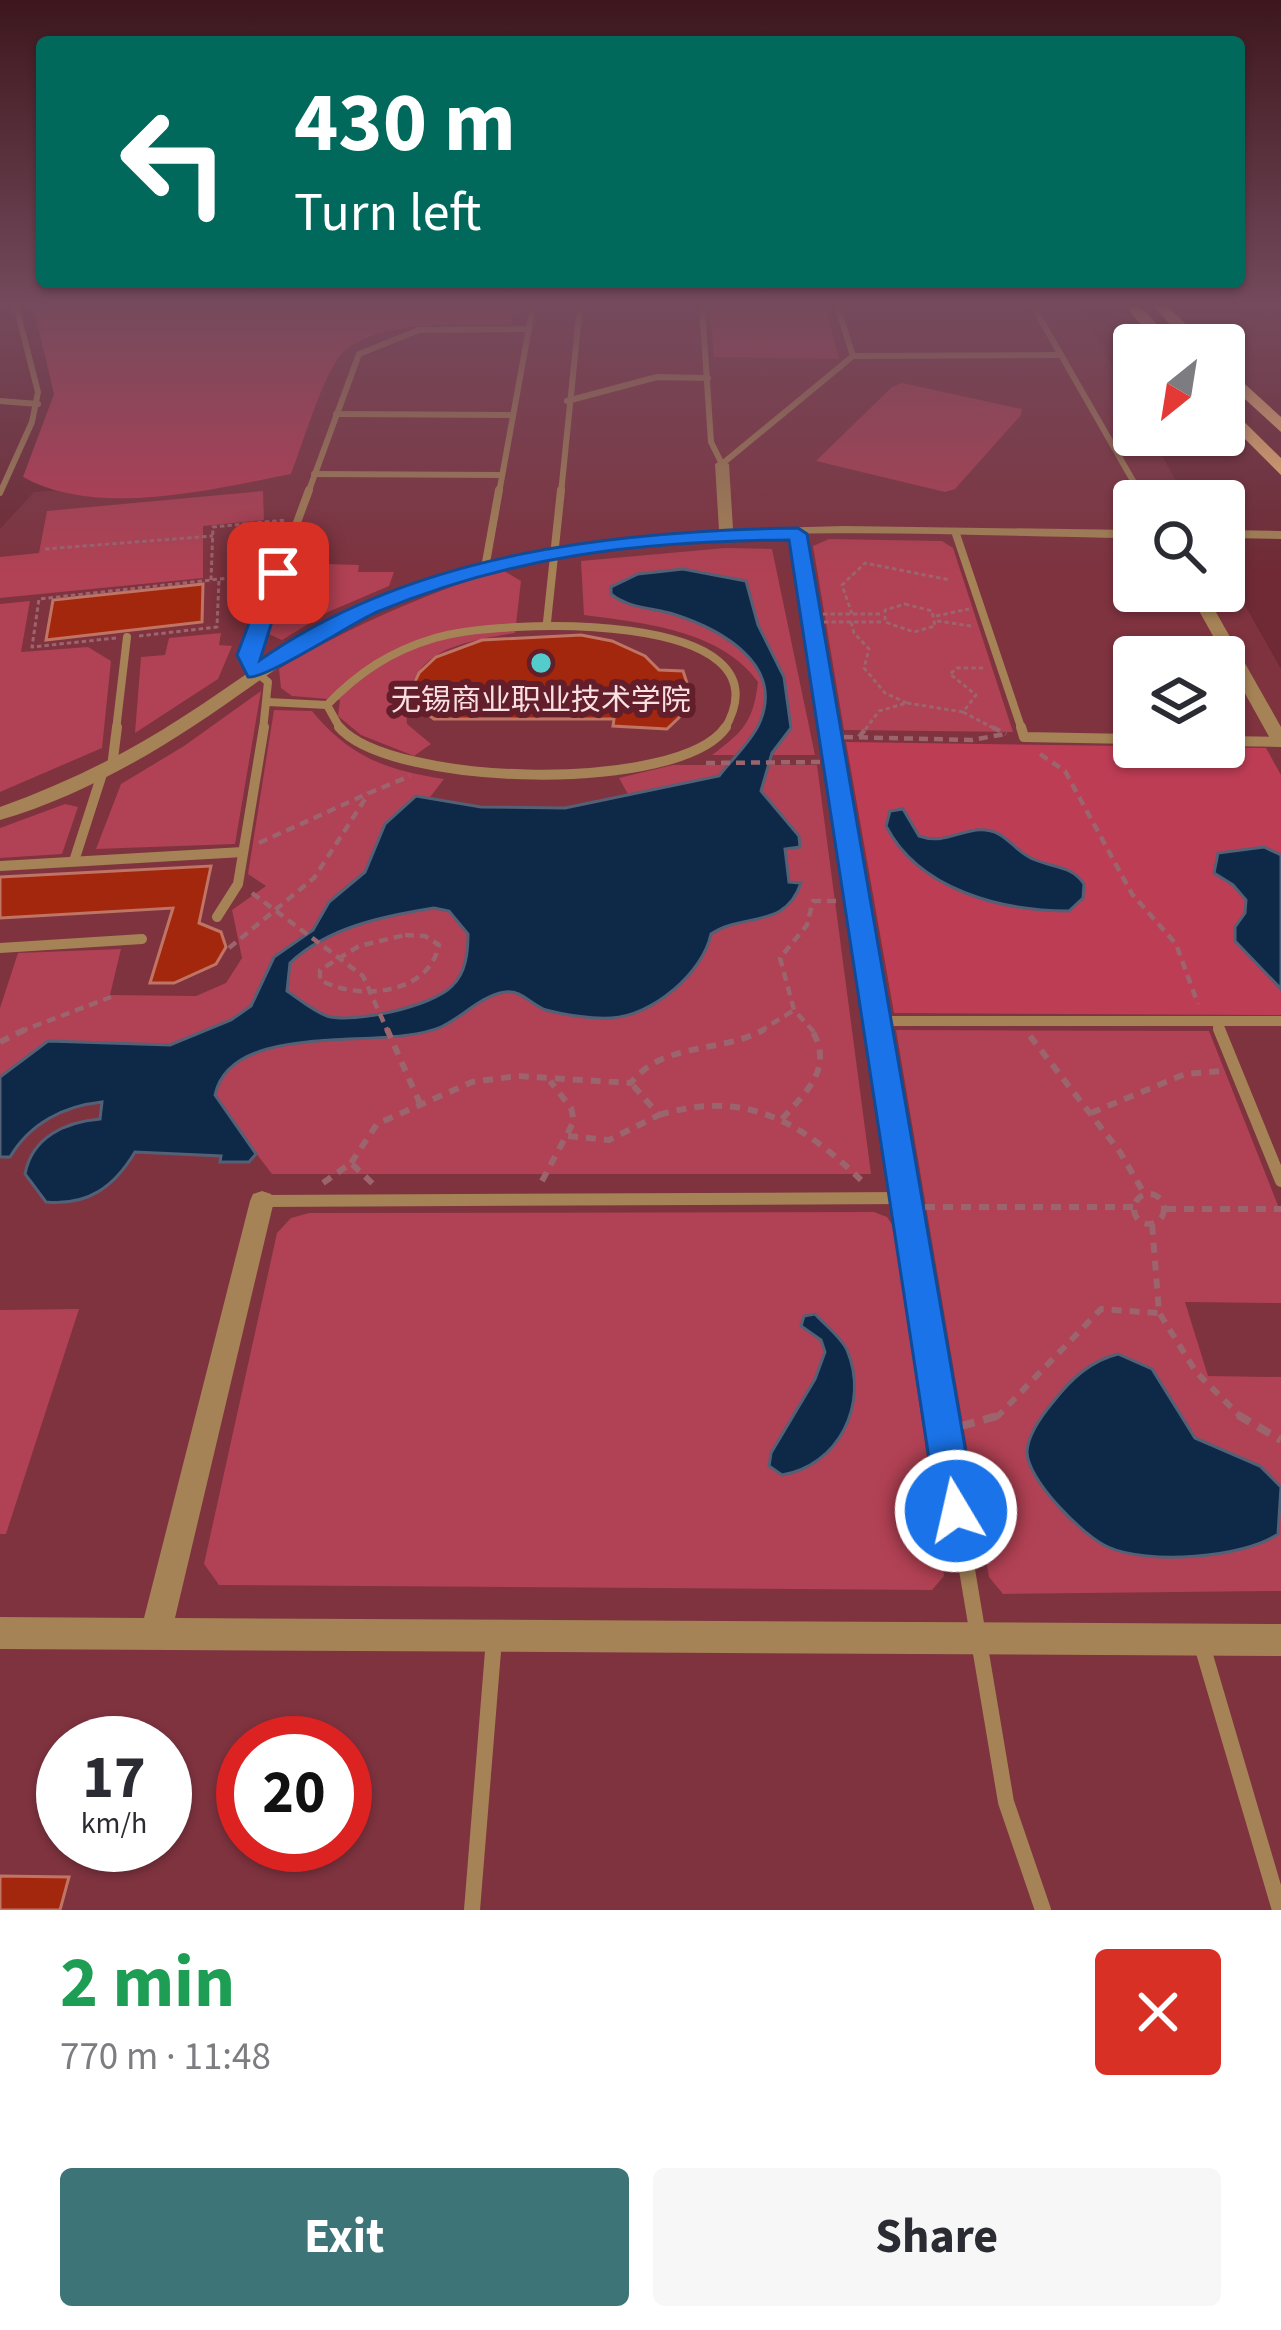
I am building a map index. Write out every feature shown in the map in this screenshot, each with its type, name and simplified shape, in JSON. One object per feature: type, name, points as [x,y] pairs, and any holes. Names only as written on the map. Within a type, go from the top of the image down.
[{"type":"main road","points":[[1249,395],[1281,427]]},
{"type":"main road","points":[[1245,430],[1281,469]]},
{"type":"street","points":[[722,464],[726,534]]},
{"type":"street","points":[[0,814],[108,769],[167,736],[289,649],[369,608],[485,568],[553,551],[672,536],[1113,534]]},
{"type":"street","points":[[1245,534],[1281,535]]},
{"type":"street","points":[[1208,612],[1281,742]]},
{"type":"street","points":[[156,1633],[262,1201]]},
{"type":"street","points":[[0,1633],[1281,1640]]},
{"type":"lane","points":[[0,493],[38,395]]},
{"type":"lane","points":[[217,917],[238,884],[268,702],[268,682],[256,673],[248,655],[343,395]]},
{"type":"lane","points":[[485,568],[516,395]]},
{"type":"lane","points":[[548,622],[568,395]]},
{"type":"lane","points":[[567,401],[589,395]]},
{"type":"lane","points":[[710,395],[711,442],[722,464],[806,395]]},
{"type":"lane","points":[[1084,395],[1133,480]]},
{"type":"lane","points":[[0,400],[38,404]]},
{"type":"lane","points":[[336,414],[512,415]]},
{"type":"lane","points":[[314,474],[502,475]]},
{"type":"lane","points":[[798,534],[1006,1802],[1043,1910]]},
{"type":"lane","points":[[956,534],[1024,737],[1113,739]]},
{"type":"lane","points":[[268,702],[327,705],[357,676],[431,640],[483,628],[548,622],[623,628],[705,653],[732,675],[738,702],[734,719],[702,747],[618,769],[508,773],[392,759],[348,740],[333,725],[327,705]]},
{"type":"lane","points":[[74,861],[108,769],[127,637]]},
{"type":"lane","points":[[1245,741],[1281,742]]},
{"type":"lane","points":[[0,866],[243,852]]},
{"type":"lane","points":[[0,962],[3,948],[142,939]]},
{"type":"lane","points":[[877,1021],[1281,1021]]},
{"type":"lane","points":[[1211,1021],[1281,1181]]},
{"type":"lane","points":[[262,1201],[878,1198],[907,1203]]},
{"type":"lane","points":[[472,1910],[494,1635]]},
{"type":"lane","points":[[1201,1639],[1280,1910]]},
{"type":"path","points":[[211,580],[213,527],[297,519]]},
{"type":"path","points":[[45,549],[213,536]]},
{"type":"path","points":[[852,614],[842,585],[865,563],[950,580]]},
{"type":"path","points":[[219,579],[217,627],[32,647],[39,598],[219,579],[278,573]]},
{"type":"path","points":[[883,614],[905,604],[937,618],[988,630]]},
{"type":"path","points":[[811,618],[885,622],[914,632],[932,628],[937,618],[981,607]]},
{"type":"path","points":[[811,618],[883,614]]},
{"type":"path","points":[[883,614],[885,622]]},
{"type":"path","points":[[851,622],[854,633],[869,649],[864,668],[871,680],[907,703],[963,712],[1006,734],[1024,737],[1065,771],[1132,894],[1176,944],[1211,1021]]},
{"type":"path","points":[[963,712],[976,694],[950,674],[957,668],[1001,668]]},
{"type":"path","points":[[860,737],[879,711],[907,703]]},
{"type":"path","points":[[831,737],[972,740],[1006,734]]},
{"type":"path","points":[[710,763],[835,763]]},
{"type":"path","points":[[243,852],[432,766]]},
{"type":"path","points":[[229,948],[327,863],[340,834],[369,793]]},
{"type":"path","points":[[238,884],[363,976],[421,1106]]},
{"type":"path","points":[[782,1119],[818,1078],[822,1051],[815,1034],[794,1010],[780,958],[813,916],[813,901],[857,901]]},
{"type":"path","points":[[425,936],[439,945],[440,957],[429,974],[394,987],[370,989],[347,994],[330,988],[320,980],[320,970],[333,958],[383,938],[425,936]]},
{"type":"path","points":[[0,1042],[28,1027],[74,1016],[111,997]]},
{"type":"path","points":[[631,1083],[640,1067],[664,1054],[742,1041],[794,1010]]},
{"type":"path","points":[[1022,1021],[1050,1069],[1130,1161],[1145,1196]]},
{"type":"path","points":[[1090,1113],[1185,1074],[1236,1070]]},
{"type":"path","points":[[351,1162],[365,1132],[381,1118],[481,1080],[631,1083],[659,1115]]},
{"type":"path","points":[[541,1200],[542,1167],[575,1120],[572,1107],[550,1081]]},
{"type":"path","points":[[568,1136],[610,1140],[687,1104],[717,1102],[782,1119],[830,1148],[878,1198]]},
{"type":"path","points":[[1132,1207],[1135,1199],[1145,1196],[1156,1198],[1166,1209],[1281,1209]]},
{"type":"path","points":[[907,1203],[1132,1207]]},
{"type":"path","points":[[1132,1207],[1139,1217],[1152,1222],[1162,1220],[1166,1209]]},
{"type":"path","points":[[1152,1222],[1159,1313],[1195,1375],[1226,1410],[1281,1440]]},
{"type":"path","points":[[943,1426],[976,1426],[998,1418],[1101,1309],[1159,1313]]},
{"type":"shaded area","points":[[54,395],[320,395],[291,474],[190,493],[119,498],[53,489],[23,477]]},
{"type":"shaded area","points":[[313,395],[1113,395],[1113,456],[1162,456],[1176,480],[1113,480],[1113,612],[1245,612],[1245,605],[1281,669],[1281,1910],[0,1910],[0,529],[34,492],[291,474]]},
{"type":"shaded area","points":[[884,395],[958,395],[1022,409],[955,489],[945,492],[816,461]]},
{"type":"shaded area","points":[[263,491],[264,520],[203,526],[203,578],[0,598],[0,557],[39,553],[47,511]]},
{"type":"shaded area","points":[[829,539],[942,541],[953,548],[1013,732],[844,730],[813,546]]},
{"type":"shaded area","points":[[725,548],[772,549],[815,755],[712,755],[750,716],[758,682],[724,651],[702,640],[584,615],[581,561]]},
{"type":"shaded area","points":[[359,565],[358,572],[394,572],[389,586],[328,612],[282,640],[262,631],[286,570]]},
{"type":"shaded area","points":[[501,569],[521,581],[515,633],[453,647],[423,666],[413,681],[407,724],[431,744],[414,756],[361,735],[338,716],[340,700],[292,696],[281,688],[279,669],[306,653],[387,613]]},
{"type":"shaded area","points":[[30,601],[21,652],[88,647],[111,661],[102,748],[0,792],[0,604]]},
{"type":"shaded area","points":[[221,633],[219,645],[232,646],[218,679],[135,733],[141,657],[165,655],[169,638]]},
{"type":"shaded area","points":[[261,691],[235,844],[96,849],[121,784]]},
{"type":"shaded area","points":[[274,710],[312,711],[340,740],[370,759],[444,779],[427,801],[524,814],[630,798],[619,778],[673,765],[817,765],[871,1174],[272,1174],[175,1048],[0,1080],[0,1008],[18,953],[121,949],[110,995],[196,996],[226,983],[242,958],[232,910],[266,886],[248,874]]},
{"type":"shaded area","points":[[846,742],[1113,746],[1113,768],[1245,768],[1245,748],[1266,748],[1281,775],[1281,1015],[894,1013]]},
{"type":"shaded area","points":[[65,804],[78,807],[62,854],[0,858],[0,828]]},
{"type":"shaded area","points":[[896,1030],[1209,1031],[1281,1213],[1281,1303],[1185,1302],[1208,1376],[1281,1377],[1281,1591],[1003,1594],[989,1577]]},
{"type":"shaded area","points":[[874,1212],[887,1217],[894,1227],[944,1576],[932,1590],[219,1585],[204,1564],[277,1233],[291,1218],[309,1213]]},
{"type":"shaded area","points":[[79,1309],[6,1534],[0,1534],[0,1310]]},
{"type":"water","points":[[683,569],[746,581],[758,625],[784,677],[791,728],[772,753],[761,791],[799,836],[800,847],[785,849],[789,882],[801,883],[785,908],[711,934],[687,977],[659,1001],[627,1015],[561,1014],[505,992],[441,1027],[416,1034],[279,1046],[249,1055],[227,1071],[215,1095],[256,1154],[249,1162],[135,1152],[98,1192],[75,1201],[46,1202],[25,1174],[35,1150],[63,1128],[100,1119],[102,1102],[49,1118],[10,1157],[0,1157],[0,1077],[48,1041],[170,1045],[231,1020],[251,1006],[274,957],[313,930],[329,902],[365,872],[385,824],[416,796],[481,807],[565,808],[719,776],[759,724],[764,684],[744,652],[710,629],[611,594],[611,587],[638,574]],"holes":[[[434,908],[449,911],[468,934],[465,962],[452,986],[428,1000],[392,1012],[339,1018],[322,1014],[287,991],[290,963],[322,940],[396,915]]]},
{"type":"water","points":[[903,809],[919,836],[941,838],[976,830],[1001,835],[1025,855],[1073,873],[1084,884],[1083,898],[1069,911],[1043,910],[964,893],[919,866],[901,848],[886,826],[890,811]]},
{"type":"water","points":[[1264,847],[1281,855],[1281,989],[1235,941],[1235,927],[1245,913],[1246,900],[1214,873],[1218,853]]},
{"type":"water","points":[[815,1314],[847,1350],[853,1371],[851,1411],[833,1446],[819,1459],[782,1475],[769,1466],[771,1453],[815,1379],[825,1352],[821,1340],[801,1326],[804,1316]]},
{"type":"water","points":[[1118,1354],[1152,1369],[1195,1438],[1260,1466],[1281,1487],[1278,1534],[1220,1553],[1146,1556],[1108,1547],[1058,1505],[1029,1463],[1030,1438],[1074,1379]]},
{"type":"building","points":[[203,584],[202,622],[46,640],[53,600]]},
{"type":"building","name":"无锡商业职业技术学院","points":[[581,635],[612,641],[645,656],[659,670],[683,671],[691,695],[689,708],[667,729],[613,726],[614,719],[434,719],[419,708],[411,690],[419,673],[436,657],[482,640]]},
{"type":"building","points":[[211,866],[199,923],[221,932],[226,947],[216,964],[174,983],[150,983],[173,908],[0,918],[0,877]]},
{"type":"building","points":[[0,1876],[69,1877],[60,1910],[0,1910]]},
{"type":"place","name":"无锡商业职业技术学院","points":[[541,663]]},
{"type":"route","points":[[278,573],[248,655],[256,673],[289,649],[369,608],[502,563],[633,539],[798,534],[956,1511]]}]
